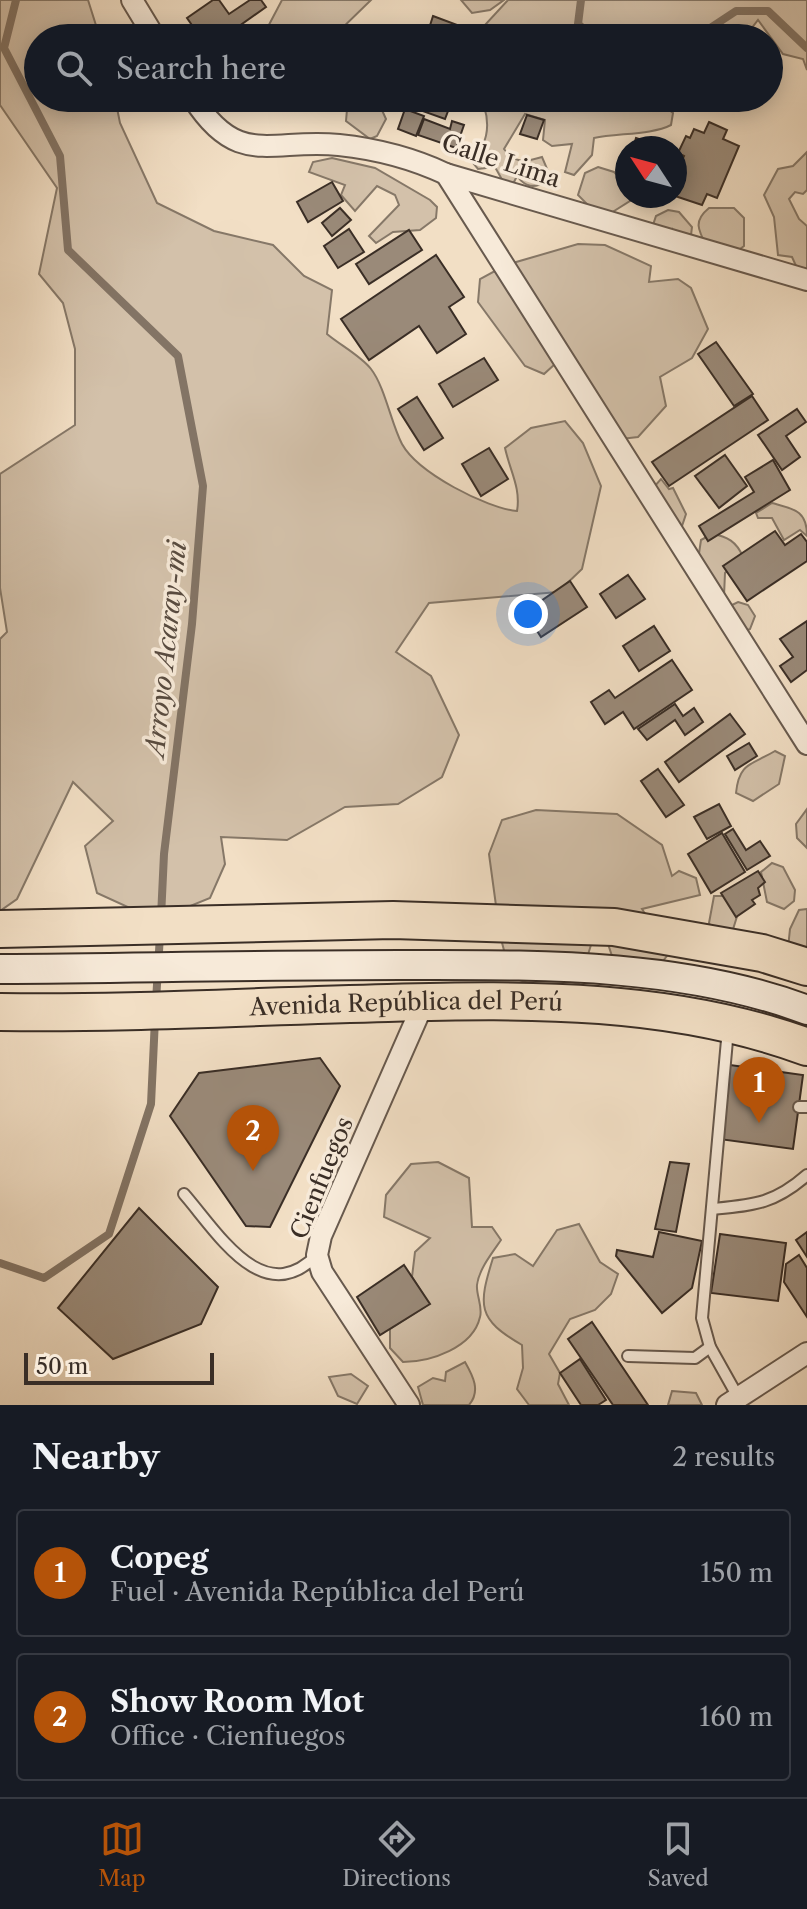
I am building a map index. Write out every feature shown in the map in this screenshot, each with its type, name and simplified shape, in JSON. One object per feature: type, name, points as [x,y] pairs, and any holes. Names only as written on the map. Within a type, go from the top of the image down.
[{"type":"highway","points":[[0,929],[393,920],[614,927],[762,953],[807,967]]},
{"type":"highway","name":"Avenida República del Perú","points":[[0,1012],[523,1001],[627,1007],[729,1023],[751,1027],[807,1047]]},
{"type":"street","points":[[132,0],[147,24]]},
{"type":"street","name":"Calle Lima","points":[[202,112],[211,126],[233,141],[257,147],[338,145],[411,158],[446,174],[807,280]]},
{"type":"street","points":[[446,174],[807,744]]},
{"type":"street","points":[[0,969],[189,965],[551,965],[669,977],[784,1001],[807,1010]]},
{"type":"street","name":"Cienfuegos","points":[[409,1405],[322,1272],[317,1255],[321,1236],[424,1002]]},
{"type":"street","points":[[732,1401],[807,1353]]},
{"type":"lane","points":[[729,1023],[702,1318],[732,1401]]},
{"type":"lane","points":[[712,1209],[761,1205],[786,1193],[807,1175]]},
{"type":"lane","points":[[184,1194],[241,1259],[265,1273],[282,1276],[303,1269],[317,1255]]},
{"type":"lane","points":[[628,1356],[695,1358],[710,1347]]},
{"type":"shaded area","points":[[0,0],[88,0],[96,24],[24,24],[24,112],[118,112],[157,203],[214,231],[273,245],[304,276],[332,290],[327,334],[371,369],[402,444],[410,455],[437,477],[471,496],[517,511],[516,487],[505,448],[531,428],[565,421],[583,443],[601,486],[582,569],[558,592],[429,603],[396,652],[431,676],[459,735],[442,777],[398,804],[345,807],[287,840],[221,837],[225,864],[210,898],[156,920],[97,893],[85,846],[113,821],[73,782],[17,899],[0,911],[0,639],[7,632],[0,588],[0,474],[75,425],[75,349],[63,303],[39,274],[57,188],[0,105]]},
{"type":"shaded area","points":[[282,0],[371,0],[346,24],[269,24]]},
{"type":"shaded area","points":[[461,0],[504,0],[490,10],[472,13]]},
{"type":"shaded area","points":[[508,0],[807,0],[807,70],[803,59],[783,54],[783,24],[761,24],[758,20],[755,24],[486,24]]},
{"type":"shaded area","points":[[347,112],[383,112],[386,119],[377,136],[370,139],[346,121]]},
{"type":"shaded area","points":[[485,112],[673,113],[671,125],[663,128],[594,138],[592,155],[574,175],[565,172],[572,144],[552,146],[543,140],[545,120],[525,114],[504,149],[521,160],[542,157],[548,171],[546,181],[530,186],[517,176],[513,184],[505,185],[495,167],[478,169],[473,163],[486,136]]},
{"type":"shaded area","points":[[807,152],[807,190],[803,194],[795,192],[789,199],[799,219],[807,226],[807,276],[797,268],[792,257],[778,255],[774,217],[764,195],[778,169],[793,166]]},
{"type":"shaded area","points":[[332,158],[375,168],[430,200],[437,207],[436,218],[420,230],[393,232],[376,243],[369,236],[399,205],[395,195],[377,186],[355,211],[341,195],[345,185],[309,172],[313,162]]},
{"type":"shaded area","points":[[598,167],[615,173],[615,208],[619,208],[603,218],[591,214],[588,205],[578,195],[585,173]]},
{"type":"shaded area","points":[[709,208],[734,208],[744,218],[744,246],[732,255],[707,247],[699,231],[701,217]]},
{"type":"shaded area","points":[[668,210],[679,212],[692,227],[691,235],[685,240],[672,234],[672,229],[667,231],[653,225],[656,216]]},
{"type":"shaded area","points":[[578,244],[605,245],[651,266],[649,282],[678,279],[691,288],[708,329],[692,358],[660,377],[666,406],[638,437],[612,440],[567,353],[544,374],[525,366],[478,302],[480,279],[506,265]]},
{"type":"shaded area","points":[[661,479],[669,489],[673,488],[686,514],[681,529],[645,497]]},
{"type":"shaded area","points":[[772,503],[798,512],[805,521],[807,536],[800,530],[784,540],[772,518],[758,518],[756,513]]},
{"type":"shaded area","points":[[712,534],[731,541],[743,557],[725,573],[724,596],[698,560],[701,540]]},
{"type":"shaded area","points":[[738,602],[748,605],[755,616],[750,629],[744,632],[729,615],[732,605]]},
{"type":"shaded area","points":[[775,751],[785,756],[779,784],[753,801],[736,793],[744,770]]},
{"type":"shaded area","points":[[807,809],[807,848],[797,838],[796,824]]},
{"type":"shaded area","points":[[536,810],[617,814],[662,845],[672,876],[679,871],[696,878],[700,895],[642,909],[670,952],[663,961],[614,962],[607,941],[590,932],[591,945],[579,983],[550,991],[511,977],[500,935],[489,854],[502,820]]},
{"type":"shaded area","points":[[772,863],[783,867],[795,890],[794,901],[784,909],[767,902],[761,872]]},
{"type":"shaded area","points":[[714,896],[725,896],[739,910],[730,939],[713,932],[709,923]]},
{"type":"shaded area","points":[[807,909],[807,954],[788,948],[790,929],[799,910]]},
{"type":"shaded area","points":[[438,1162],[469,1178],[472,1227],[492,1227],[501,1240],[478,1279],[481,1313],[469,1337],[437,1356],[403,1362],[390,1348],[390,1329],[429,1304],[412,1277],[415,1252],[430,1238],[384,1217],[386,1195],[411,1164]]},
{"type":"shaded area","points":[[579,1224],[600,1262],[618,1274],[611,1294],[595,1310],[570,1319],[549,1354],[560,1373],[558,1384],[569,1405],[529,1405],[517,1389],[523,1368],[522,1345],[496,1327],[485,1310],[488,1274],[493,1258],[515,1254],[533,1266],[557,1230]]},
{"type":"shaded area","points":[[465,1362],[475,1389],[469,1405],[423,1405],[418,1387],[433,1378],[445,1381],[446,1372]]},
{"type":"shaded area","points":[[351,1374],[368,1386],[357,1404],[338,1396],[329,1377]]},
{"type":"shaded area","points":[[672,1391],[696,1393],[702,1405],[668,1405]]},
{"type":"building","points":[[213,0],[219,0],[229,14],[250,0],[261,0],[266,7],[242,24],[191,24],[187,18]]},
{"type":"building","points":[[433,16],[454,24],[430,24]]},
{"type":"building","points":[[404,112],[424,116],[416,136],[398,129]]},
{"type":"building","points":[[425,112],[448,112],[445,119]]},
{"type":"building","points":[[527,115],[544,120],[537,139],[520,134]]},
{"type":"building","points":[[424,119],[450,129],[452,121],[464,125],[456,148],[418,135]]},
{"type":"building","points":[[709,122],[727,130],[723,139],[739,146],[717,198],[707,194],[702,205],[687,200],[687,136],[690,138],[694,129],[704,133]]},
{"type":"building","points":[[332,182],[343,201],[308,222],[297,202]]},
{"type":"building","points":[[340,208],[351,220],[332,236],[322,223]]},
{"type":"building","points":[[349,229],[364,252],[338,268],[324,246]]},
{"type":"building","points":[[409,230],[422,250],[369,284],[356,264]]},
{"type":"building","points":[[436,255],[464,297],[449,307],[466,334],[437,353],[419,326],[369,360],[341,319]]},
{"type":"building","points":[[716,342],[753,394],[734,406],[698,354]]},
{"type":"building","points":[[484,358],[498,380],[453,407],[439,384]]},
{"type":"building","points":[[752,396],[768,420],[669,486],[652,462]]},
{"type":"building","points":[[417,397],[443,438],[424,450],[398,409]]},
{"type":"building","points":[[797,409],[806,422],[786,436],[800,457],[782,470],[758,435]]},
{"type":"building","points":[[489,448],[508,479],[481,496],[462,464]]},
{"type":"building","points":[[725,455],[747,486],[719,508],[695,476]]},
{"type":"building","points":[[773,460],[790,490],[708,541],[699,526],[754,492],[745,477]]},
{"type":"building","points":[[775,531],[785,545],[801,534],[807,542],[807,561],[747,601],[723,566]]},
{"type":"building","points":[[628,575],[645,599],[616,618],[600,594]]},
{"type":"building","points":[[570,581],[587,607],[541,637],[525,612]]},
{"type":"building","points":[[807,621],[807,670],[791,682],[780,666],[793,657],[780,639]]},
{"type":"building","points":[[654,626],[670,651],[639,671],[623,646]]},
{"type":"building","points":[[672,660],[692,690],[634,729],[623,712],[605,724],[591,702],[609,690],[615,698]]},
{"type":"building","points":[[675,704],[683,716],[694,708],[703,722],[685,735],[675,720],[647,740],[638,729]]},
{"type":"building","points":[[730,714],[745,734],[679,782],[665,762]]},
{"type":"building","points":[[749,743],[757,756],[735,770],[727,756]]},
{"type":"building","points":[[658,769],[684,805],[666,817],[641,781]]},
{"type":"building","points":[[719,804],[731,826],[707,839],[694,817]]},
{"type":"building","points":[[733,829],[746,850],[760,841],[770,856],[747,870],[725,834]]},
{"type":"building","points":[[722,833],[745,872],[711,893],[688,854]]},
{"type":"building","points":[[758,871],[765,882],[758,888],[760,895],[752,900],[755,904],[736,917],[721,893]]},
{"type":"building","points":[[320,1058],[340,1086],[270,1227],[246,1226],[170,1116],[199,1073]]},
{"type":"building","points":[[730,1065],[803,1075],[793,1149],[719,1139]]},
{"type":"building","points":[[670,1162],[689,1164],[676,1232],[655,1229]]},
{"type":"building","points":[[139,1208],[218,1287],[201,1324],[113,1359],[58,1308]]},
{"type":"building","points":[[659,1232],[702,1241],[692,1288],[662,1313],[616,1256],[617,1250],[653,1257]]},
{"type":"building","points":[[807,1232],[807,1257],[796,1240]]},
{"type":"building","points":[[720,1234],[786,1243],[778,1301],[711,1293]]},
{"type":"building","points":[[799,1255],[807,1268],[807,1317],[784,1282],[786,1264]]},
{"type":"building","points":[[404,1265],[430,1304],[380,1335],[357,1297]]},
{"type":"building","points":[[592,1322],[648,1405],[613,1405],[568,1339]]},
{"type":"building","points":[[580,1359],[606,1400],[598,1405],[581,1405],[560,1373]]},
{"type":"waterway","name":"Arroyo Acaray-mi","points":[[16,0],[4,48],[24,87]]},
{"type":"waterway","name":"Arroyo Acaray-mi","points":[[578,24],[581,0]]},
{"type":"waterway","name":"Arroyo Acaray-mi","points":[[716,24],[736,11],[768,11],[782,24]]},
{"type":"waterway","name":"Arroyo Acaray-mi","points":[[783,25],[807,48]]},
{"type":"waterway","name":"Arroyo Acaray-mi","points":[[37,112],[60,156],[68,250],[178,356],[203,486],[192,624],[164,854],[161,917]]},
{"type":"waterway","name":"Arroyo Acaray-mi","points":[[156,1001],[160,935]]},
{"type":"waterway","name":"Arroyo Acaray-mi","points":[[0,1263],[44,1278],[109,1234],[151,1104],[155,1019]]},
{"type":"place","name":"Copeg","points":[[759,1123]]},
{"type":"place","name":"Show Room Mot","points":[[253,1171]]}]
